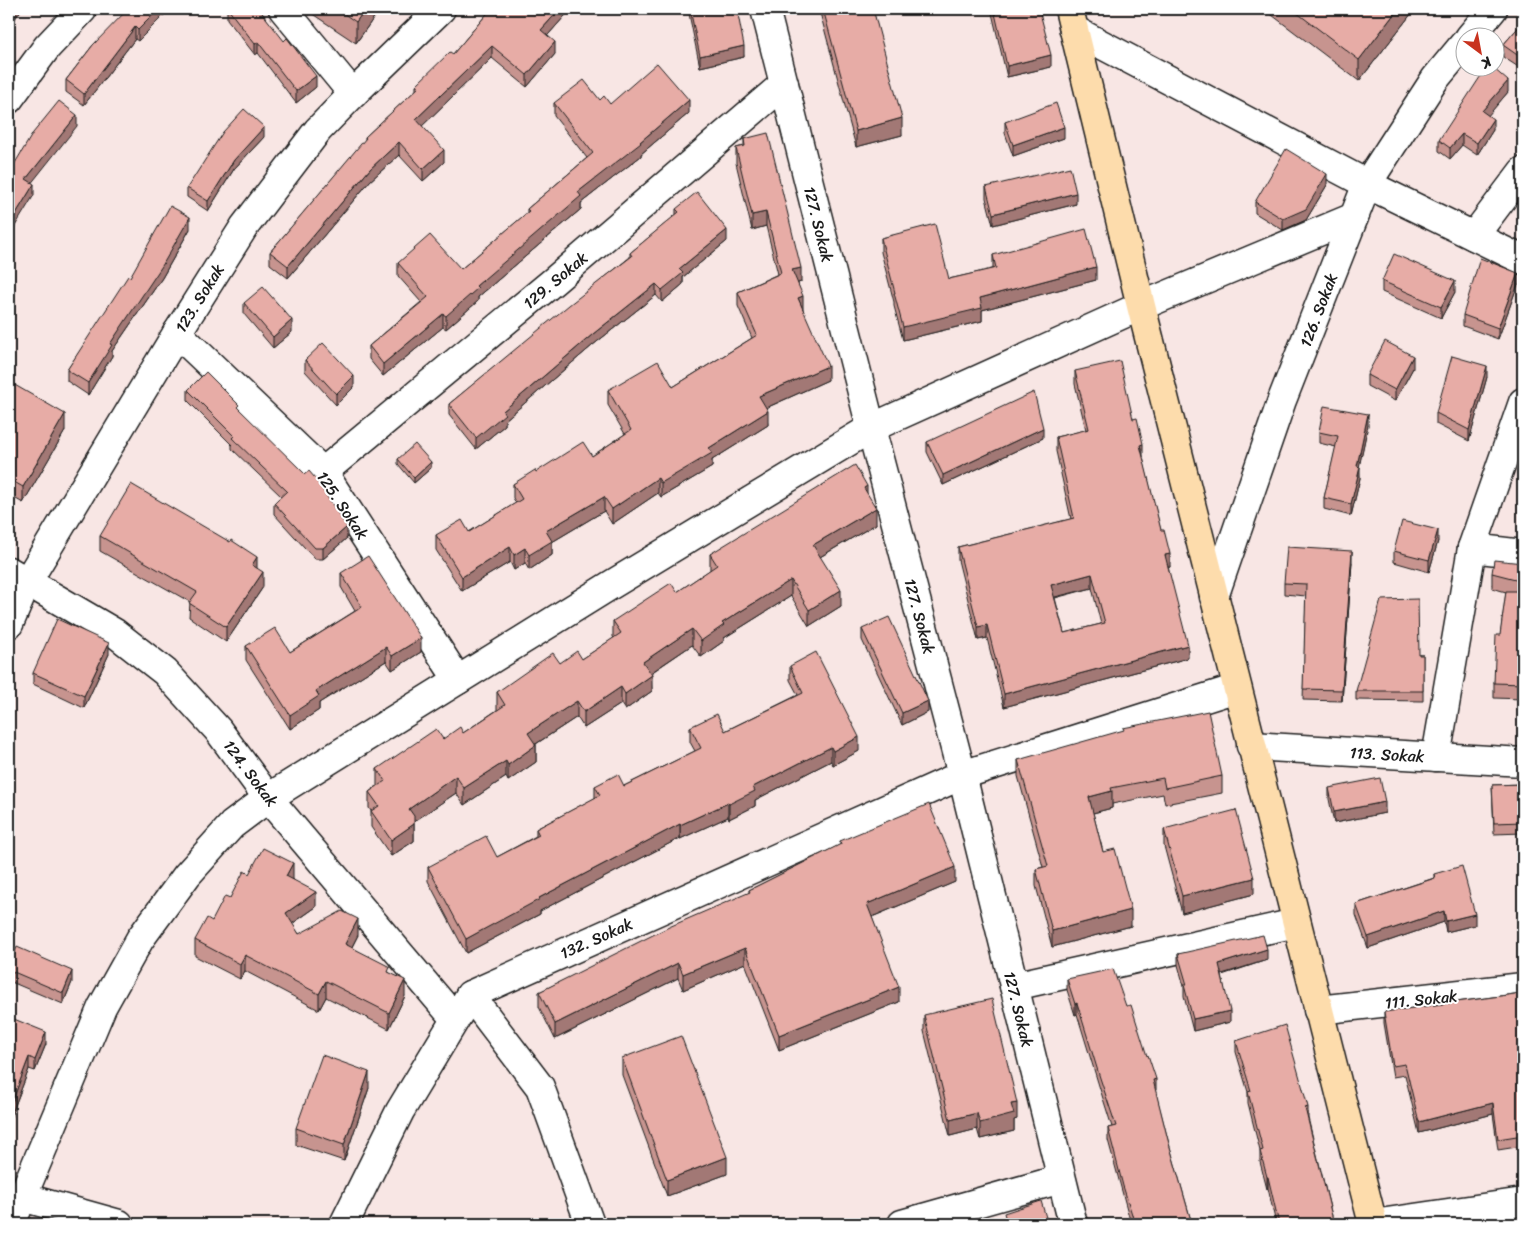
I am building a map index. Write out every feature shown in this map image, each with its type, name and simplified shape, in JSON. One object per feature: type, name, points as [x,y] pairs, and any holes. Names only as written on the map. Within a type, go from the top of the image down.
[{"type":"main road","points":[[1072,20],[1141,306],[1373,1224]]},
{"type":"street","points":[[9,99],[47,47],[83,9]]},
{"type":"street","points":[[283,9],[353,94]]},
{"type":"street","name":"123. Sokak","points":[[9,624],[18,576],[244,227],[318,130],[441,9]]},
{"type":"street","name":"127. Sokak","points":[[765,9],[871,428],[962,776],[1073,1224]]},
{"type":"street","points":[[1478,28],[1493,9]]},
{"type":"street","points":[[1072,20],[1367,184],[1523,260]]},
{"type":"street","name":"126. Sokak","points":[[1214,598],[1282,400],[1367,184],[1435,80],[1454,56]]},
{"type":"street","name":"129. Sokak","points":[[323,472],[555,280],[784,84]]},
{"type":"street","points":[[1474,236],[1523,171]]},
{"type":"street","points":[[11,1224],[102,1007],[140,939],[187,875],[232,825],[268,798],[871,428],[1141,306],[1354,216]]},
{"type":"street","name":"125. Sokak","points":[[177,333],[323,472],[458,680]]},
{"type":"street","points":[[1436,757],[1472,548],[1523,402]]},
{"type":"street","points":[[1472,548],[1523,554]]},
{"type":"street","name":"124. Sokak","points":[[18,576],[115,633],[165,672],[218,730],[268,798],[455,1019]]},
{"type":"street","name":"132. Sokak","points":[[470,995],[962,776],[1237,688]]},
{"type":"street","name":"113. Sokak","points":[[1251,746],[1523,762]]},
{"type":"street","points":[[1014,986],[1296,923]]},
{"type":"street","name":"111. Sokak","points":[[1318,1010],[1523,987]]},
{"type":"street","points":[[344,1224],[400,1111],[470,995],[540,1087],[590,1224]]},
{"type":"street","points":[[902,1224],[1061,1179]]},
{"type":"street","points":[[22,1197],[118,1224]]},
{"type":"street","points":[[1373,1224],[1523,1202]]},
{"type":"building","points":[[128,9],[159,9],[138,30],[135,27],[84,94],[66,80],[93,45]]},
{"type":"building","points":[[228,9],[259,9],[284,41],[287,38],[316,76],[296,91],[258,42],[255,44]]},
{"type":"building","points":[[337,9],[365,9],[356,22]]},
{"type":"building","points":[[491,9],[560,9],[541,30],[555,42],[527,75],[492,46],[416,119],[444,150],[423,169],[399,142],[370,169],[288,266],[270,252],[365,137],[419,87],[416,85],[450,52],[453,54]]},
{"type":"building","points":[[690,9],[737,9],[744,46],[700,56]]},
{"type":"building","points":[[823,9],[873,9],[902,118],[856,131]]},
{"type":"building","points":[[994,9],[1039,9],[1051,55],[1007,66]]},
{"type":"building","points":[[1292,9],[1398,9],[1359,60]]},
{"type":"building","points":[[1523,22],[1523,59],[1504,44]]},
{"type":"building","points":[[657,63],[689,100],[641,143],[578,192],[581,196],[476,286],[478,288],[446,316],[443,314],[383,364],[369,346],[428,297],[398,263],[430,235],[461,269],[529,211],[527,209],[593,153],[554,103],[584,80],[600,100],[604,96],[610,104]]},
{"type":"building","points":[[1479,78],[1504,78],[1508,81],[1482,111],[1493,119],[1477,143],[1462,134],[1450,148],[1439,140]]},
{"type":"building","points":[[59,101],[77,115],[26,179],[34,184],[9,225],[9,173],[33,133]]},
{"type":"building","points":[[1056,103],[1064,127],[1013,145],[1005,122]]},
{"type":"building","points":[[244,109],[264,127],[234,160],[208,201],[187,188],[223,132]]},
{"type":"building","points":[[768,133],[801,268],[792,270],[803,296],[798,298],[828,366],[759,396],[768,411],[709,448],[712,453],[661,483],[658,478],[612,509],[604,497],[546,531],[552,541],[529,555],[525,548],[514,555],[510,547],[462,577],[436,535],[462,520],[469,532],[522,499],[513,484],[535,470],[536,472],[583,442],[592,456],[631,430],[608,390],[658,361],[673,387],[757,335],[738,292],[781,273],[766,212],[752,215],[736,148],[745,146],[744,139]]},
{"type":"building","points":[[1286,149],[1327,174],[1306,209],[1283,219],[1255,202]]},
{"type":"building","points":[[1070,167],[1076,193],[993,214],[986,187]]},
{"type":"building","points":[[697,192],[727,230],[679,269],[683,273],[662,290],[656,284],[593,334],[503,411],[505,414],[476,438],[449,404],[569,305],[632,256],[630,253],[679,212],[676,209]]},
{"type":"building","points":[[170,206],[190,217],[162,266],[110,344],[112,345],[88,383],[67,370],[128,276],[130,277]]},
{"type":"building","points":[[935,224],[949,279],[996,268],[993,255],[1086,229],[1096,267],[980,298],[982,308],[903,327],[881,238]]},
{"type":"building","points":[[1394,254],[1455,281],[1441,307],[1382,281]]},
{"type":"building","points":[[1480,258],[1518,273],[1498,328],[1463,315]]},
{"type":"building","points":[[263,287],[292,320],[273,337],[244,303]]},
{"type":"building","points":[[1385,341],[1413,356],[1395,390],[1367,375]]},
{"type":"building","points":[[323,343],[354,376],[336,394],[305,360]]},
{"type":"building","points":[[1452,356],[1487,366],[1469,430],[1436,413]]},
{"type":"building","points":[[1120,361],[1133,419],[1137,418],[1143,444],[1140,445],[1161,530],[1164,530],[1170,554],[1165,555],[1188,645],[1004,694],[987,625],[978,627],[958,547],[1074,518],[1056,437],[1089,429],[1075,371]],"holes":[[[1092,574],[1105,623],[1064,633],[1051,585]]]},
{"type":"building","points":[[206,372],[239,405],[237,407],[305,474],[309,471],[315,478],[347,527],[323,548],[315,548],[274,503],[287,491],[232,438],[234,436],[188,390]]},
{"type":"building","points":[[13,384],[65,414],[23,487],[9,479],[9,392]]},
{"type":"building","points":[[1034,392],[1043,428],[943,475],[927,442]]},
{"type":"building","points":[[1324,406],[1368,414],[1357,466],[1360,467],[1351,504],[1324,498],[1338,436],[1319,432]]},
{"type":"building","points":[[415,444],[431,462],[414,478],[398,459]]},
{"type":"building","points":[[855,465],[867,486],[864,488],[876,508],[813,545],[841,590],[809,610],[791,580],[722,623],[724,625],[701,641],[692,629],[643,662],[652,675],[625,694],[621,687],[584,712],[577,701],[528,733],[536,745],[508,765],[506,761],[464,788],[456,776],[409,809],[414,816],[414,824],[391,840],[371,811],[379,806],[369,792],[385,781],[377,769],[436,729],[443,739],[460,727],[463,733],[505,705],[497,692],[553,653],[560,663],[577,651],[582,659],[621,633],[613,621],[671,583],[677,592],[717,565],[710,554]]},
{"type":"building","points":[[131,484],[230,542],[231,540],[257,557],[252,565],[263,572],[226,627],[189,603],[197,592],[100,536]]},
{"type":"building","points":[[1402,521],[1438,530],[1429,560],[1394,551]]},
{"type":"building","points":[[1287,547],[1352,551],[1342,690],[1303,689],[1306,584],[1284,583]]},
{"type":"building","points":[[368,556],[421,638],[392,656],[386,647],[316,691],[319,696],[290,715],[246,646],[275,628],[290,652],[362,607],[341,573]]},
{"type":"building","points":[[1494,560],[1523,563],[1523,581],[1492,573]]},
{"type":"building","points":[[1506,591],[1523,591],[1523,684],[1494,683],[1496,635],[1500,635]]},
{"type":"building","points":[[1418,599],[1419,655],[1423,655],[1423,691],[1356,691],[1381,600]]},
{"type":"building","points":[[889,617],[928,701],[902,713],[862,629]]},
{"type":"building","points":[[57,619],[109,643],[84,696],[33,673]]},
{"type":"building","points":[[816,652],[859,737],[833,751],[831,747],[753,787],[755,791],[729,804],[680,824],[539,898],[466,939],[428,867],[486,836],[497,857],[539,835],[536,829],[600,795],[595,786],[618,774],[624,786],[701,748],[690,727],[717,714],[725,731],[803,693],[790,666]]},
{"type":"building","points":[[1208,711],[1222,776],[1165,788],[1163,778],[1111,788],[1112,791],[1089,797],[1103,852],[1115,849],[1131,910],[1052,931],[1036,869],[1048,866],[1018,760],[1124,730],[1123,728]]},
{"type":"building","points":[[1380,778],[1385,802],[1334,812],[1329,788]]},
{"type":"building","points":[[1523,784],[1523,822],[1494,823],[1492,785]]},
{"type":"building","points":[[929,804],[955,867],[867,904],[899,987],[779,1035],[745,948],[683,974],[678,963],[555,1024],[539,992],[669,927],[750,892],[749,890],[841,844],[840,841]]},
{"type":"building","points":[[1236,810],[1254,878],[1182,896],[1164,829]]},
{"type":"building","points":[[263,848],[293,863],[286,876],[316,892],[286,913],[299,934],[342,911],[358,919],[345,944],[390,967],[388,972],[405,980],[389,1013],[326,981],[319,994],[245,955],[240,964],[195,940],[207,918],[212,921],[225,896],[230,898],[244,871],[249,874]]},
{"type":"building","points":[[1462,866],[1475,914],[1446,921],[1444,911],[1368,937],[1356,904],[1435,878],[1434,874]]},
{"type":"building","points":[[1263,935],[1267,949],[1219,964],[1230,1011],[1193,1019],[1184,985],[1187,985],[1178,954]]},
{"type":"building","points":[[17,947],[72,971],[63,993],[9,970]]},
{"type":"building","points":[[1113,969],[1126,1006],[1131,1005],[1156,1079],[1153,1080],[1192,1224],[1135,1224],[1123,1186],[1108,1128],[1116,1126],[1077,1003],[1075,1004],[1067,979]]},
{"type":"building","points":[[1523,991],[1523,1135],[1498,1139],[1493,1103],[1419,1122],[1405,1064],[1393,1066],[1384,1012],[1522,993]]},
{"type":"building","points":[[992,999],[1017,1103],[1011,1104],[1014,1114],[980,1123],[977,1113],[950,1120],[924,1015]]},
{"type":"building","points":[[9,1017],[46,1032],[35,1060],[29,1057],[9,1110]]},
{"type":"building","points":[[1285,1025],[1308,1107],[1305,1108],[1334,1224],[1279,1224],[1260,1151],[1263,1150],[1248,1092],[1251,1091],[1236,1041]]},
{"type":"building","points":[[681,1036],[727,1157],[667,1180],[622,1058]]},
{"type":"building","points":[[322,1055],[369,1072],[344,1145],[296,1128]]},
{"type":"building","points":[[1041,1201],[1048,1224],[991,1224],[1006,1220],[1004,1213]]},
{"type":"building","points":[[1523,1217],[1523,1224],[1453,1224],[1490,1218],[1491,1223]]}]
